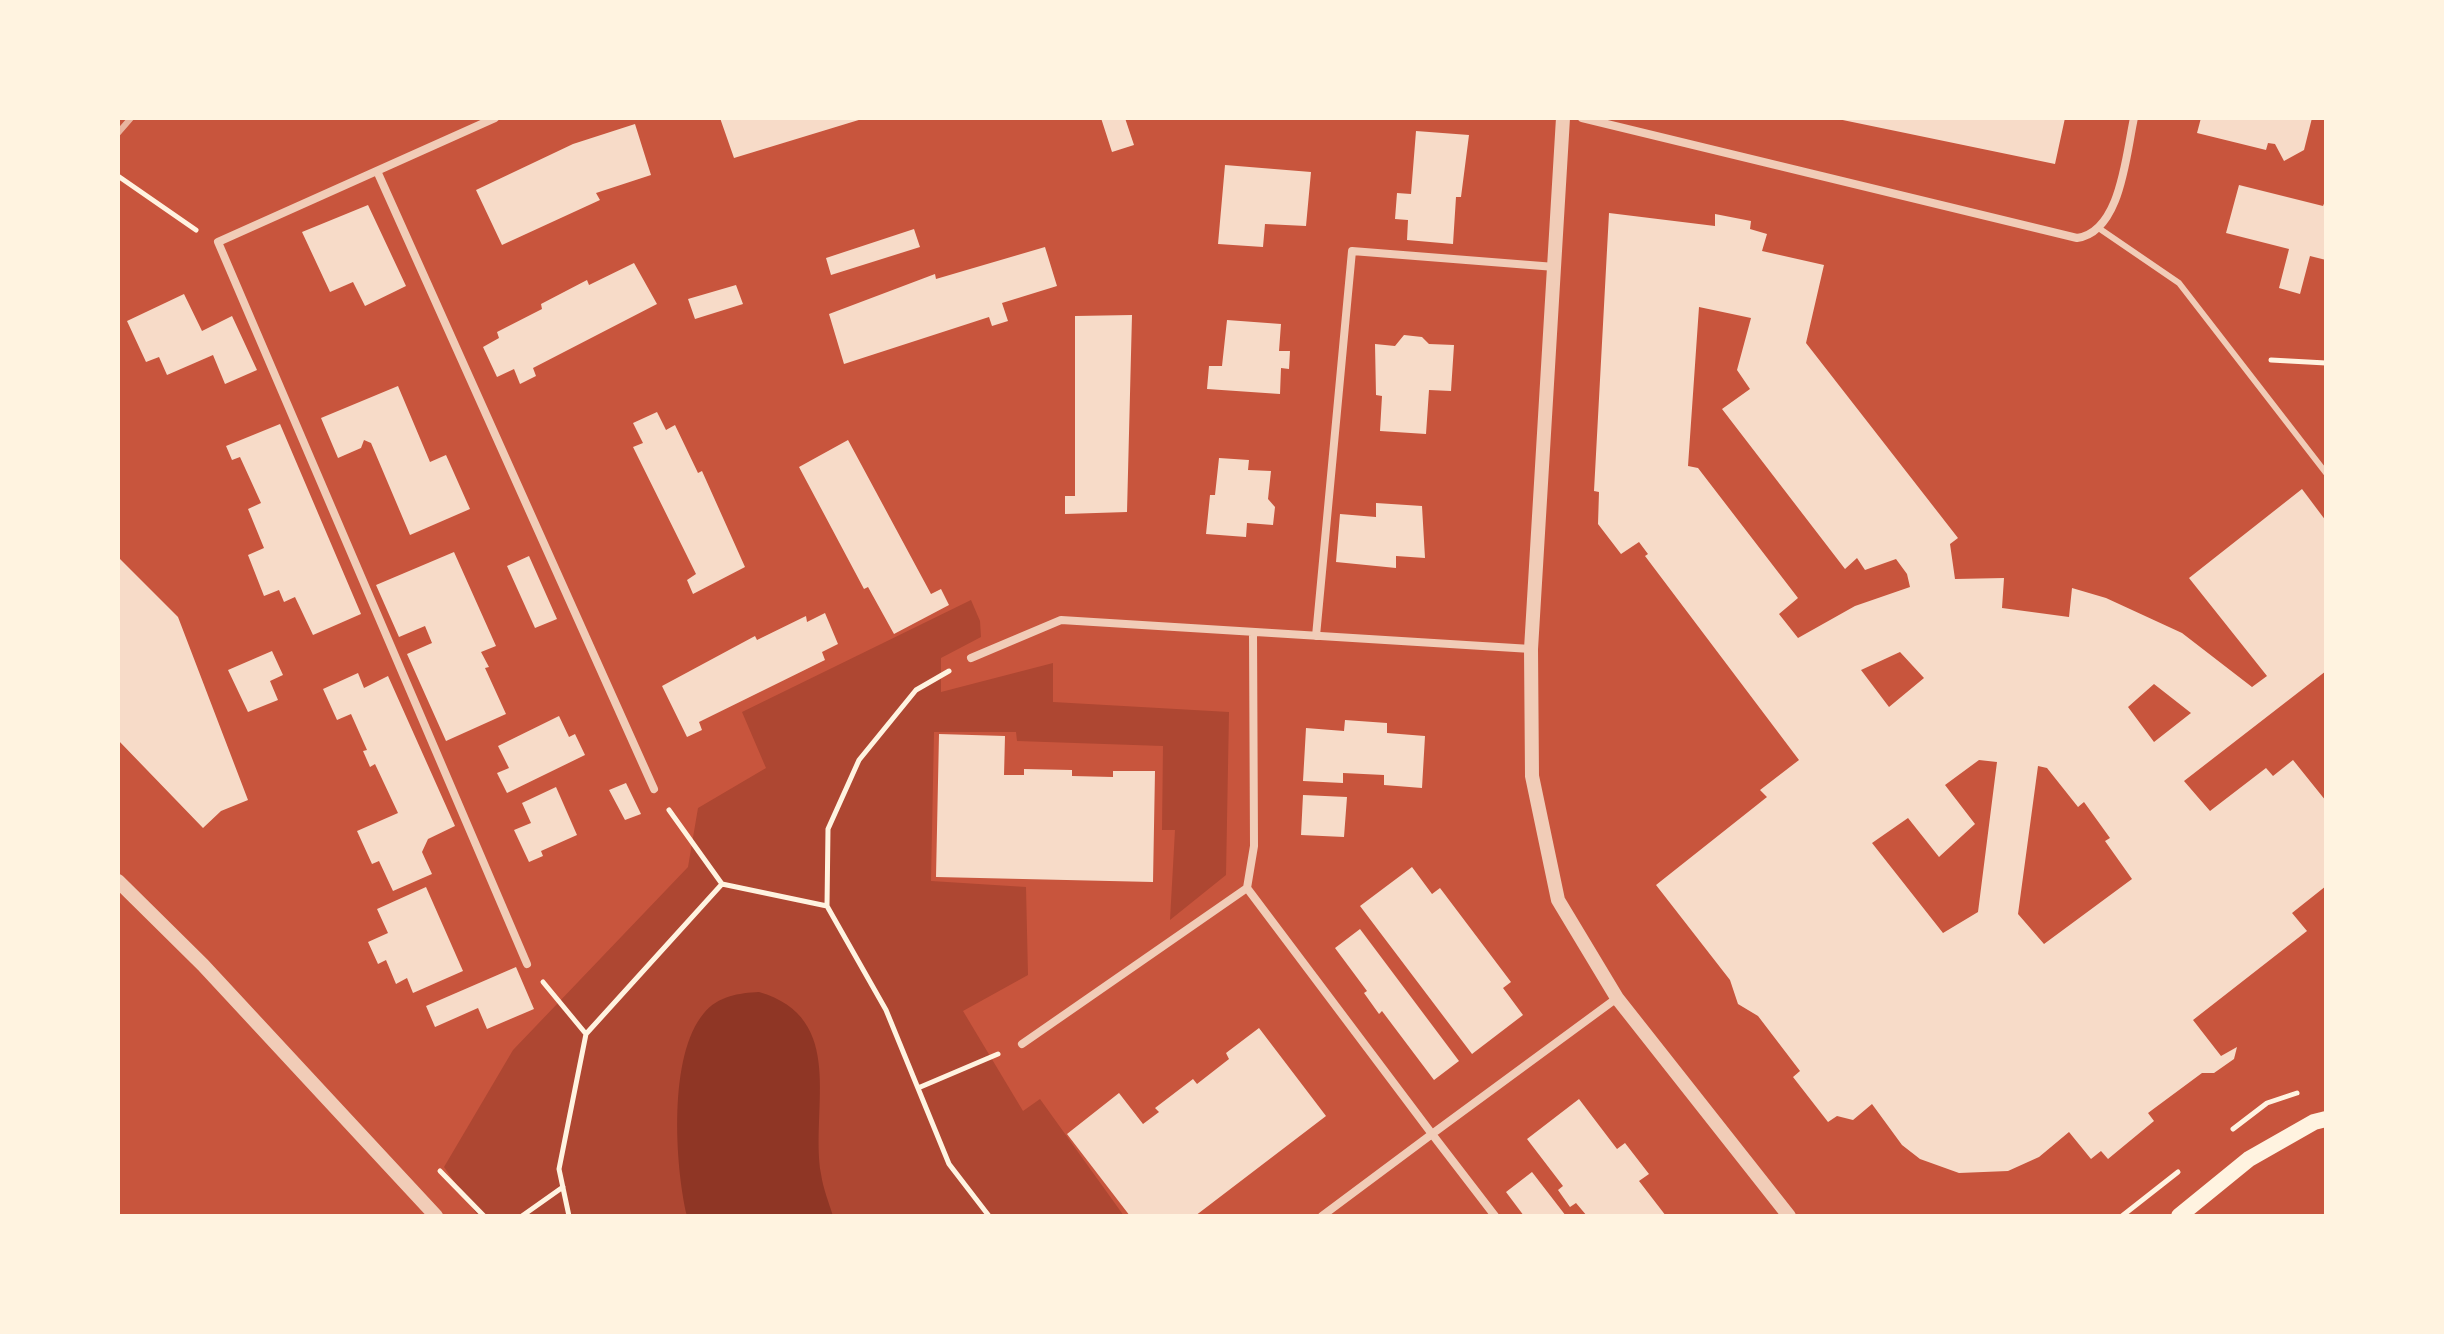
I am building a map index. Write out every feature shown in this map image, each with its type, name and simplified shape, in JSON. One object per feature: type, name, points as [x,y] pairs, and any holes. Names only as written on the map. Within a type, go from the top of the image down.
[{"type":"main road","points":[[2179,1216],[2249,1159],[2314,1122],[2326,1119]]},
{"type":"street","points":[[495,118],[218,242],[527,964]]},
{"type":"street","points":[[1563,118],[1531,649],[1532,776],[1558,900],[1617,998],[1789,1216]]},
{"type":"street","points":[[1582,118],[2077,238],[2100,229],[2113,206],[2134,118]]},
{"type":"street","points":[[377,171],[654,789]]},
{"type":"street","points":[[1316,636],[1352,251],[1555,267]]},
{"type":"street","points":[[971,658],[1061,620],[1531,649]]},
{"type":"street","points":[[1022,1044],[1247,888],[1254,846],[1253,632]]},
{"type":"street","points":[[118,881],[203,965],[436,1216]]},
{"type":"street","points":[[1247,888],[1495,1216]]},
{"type":"street","points":[[1322,1216],[1617,998]]},
{"type":"street","points":[[393,1168],[425,1216]]},
{"type":"lane","points":[[2100,229],[2179,283],[2326,473]]},
{"type":"path","points":[[118,176],[161,208],[218,242]]},
{"type":"path","points":[[2238,358],[2326,363]]},
{"type":"path","points":[[971,658],[916,690],[859,760],[828,829],[827,906],[886,1010],[949,1164],[989,1216]]},
{"type":"path","points":[[654,789],[722,884],[827,906]]},
{"type":"path","points":[[569,1216],[559,1169],[586,1034],[722,884]]},
{"type":"path","points":[[527,964],[586,1034]]},
{"type":"path","points":[[918,1088],[1022,1044]]},
{"type":"path","points":[[522,1216],[563,1187]]},
{"type":"shaded area","points":[[971,600],[980,621],[981,637],[941,658],[941,692],[1053,663],[1053,702],[1229,712],[1226,875],[1170,920],[1175,830],[1162,830],[1163,746],[1017,741],[1016,732],[934,732],[931,881],[1026,887],[1028,975],[963,1011],[1023,1111],[1040,1099],[1124,1216],[478,1216],[444,1167],[513,1050],[688,867],[698,808],[766,768],[742,712]]},
{"type":"shaded area","points":[[759,992],[787,1005],[805,1022],[815,1044],[819,1068],[821,1174],[833,1216],[687,1216],[678,1140],[684,1055],[692,1032],[710,1007],[729,996]]},
{"type":"building","points":[[720,118],[862,118],[862,119],[734,158]]},
{"type":"building","points":[[1101,118],[1125,118],[1134,145],[1112,152]]},
{"type":"building","points":[[1833,118],[2065,118],[2055,164]]},
{"type":"building","points":[[2201,118],[2312,118],[2304,150],[2284,161],[2275,144],[2268,143],[2266,150],[2197,133]]},
{"type":"building","points":[[635,124],[651,175],[596,193],[600,200],[502,245],[476,190],[573,144]]},
{"type":"building","points":[[1416,131],[1469,135],[1461,197],[1456,197],[1453,244],[1407,240],[1408,220],[1395,219],[1397,193],[1411,194]]},
{"type":"building","points":[[1225,165],[1311,172],[1306,226],[1265,224],[1263,247],[1218,244]]},
{"type":"building","points":[[2239,185],[2323,206],[2326,199],[2326,260],[2310,256],[2300,294],[2279,288],[2289,249],[2226,233]]},
{"type":"building","points":[[368,205],[406,286],[365,306],[353,282],[330,292],[302,232]]},
{"type":"building","points":[[1609,213],[1715,226],[1715,214],[1751,221],[1750,229],[1767,234],[1762,251],[1824,265],[1806,343],[1958,538],[1950,544],[1955,579],[2004,578],[2002,608],[2069,617],[2072,588],[2106,598],[2182,633],[2252,687],[2267,676],[2189,578],[2302,489],[2326,521],[2326,671],[2184,781],[2210,811],[2266,768],[2273,776],[2293,760],[2326,801],[2326,886],[2292,913],[2307,931],[2193,1020],[2221,1056],[2237,1047],[2234,1059],[2214,1073],[2202,1073],[2148,1113],[2154,1121],[2108,1159],[2101,1151],[2091,1159],[2069,1132],[2039,1157],[2008,1171],[1959,1173],[1920,1159],[1902,1145],[1872,1104],[1853,1120],[1837,1116],[1828,1122],[1793,1077],[1800,1071],[1758,1016],[1738,1004],[1730,980],[1656,885],[1767,797],[1760,790],[1799,760],[1645,556],[1648,554],[1639,542],[1621,554],[1598,524],[1599,492],[1594,491]],"holes":[[[1699,307],[1751,318],[1737,370],[1750,389],[1722,409],[1845,569],[1857,558],[1865,570],[1896,559],[1907,574],[1910,587],[1855,606],[1798,638],[1779,614],[1798,598],[1698,468],[1688,466]],[[1900,652],[1924,678],[1889,707],[1861,670]],[[2154,684],[2191,713],[2154,742],[2128,707]],[[1979,760],[1997,762],[1978,912],[1943,933],[1872,843],[1908,818],[1939,857],[1975,824],[1945,785]],[[2038,766],[2047,768],[2078,807],[2084,802],[2110,838],[2105,841],[2132,879],[2044,944],[2018,914]]]},
{"type":"building","points":[[914,229],[920,247],[831,275],[826,258]]},
{"type":"building","points":[[1045,247],[1057,286],[1002,303],[1008,321],[992,326],[989,317],[844,364],[829,314],[935,274],[936,279]]},
{"type":"building","points":[[634,263],[657,304],[533,368],[536,376],[520,384],[514,369],[497,377],[483,347],[499,338],[497,332],[542,309],[541,304],[587,280],[589,285]]},
{"type":"building","points":[[736,285],[743,304],[695,319],[688,299]]},
{"type":"building","points":[[184,294],[202,331],[232,316],[257,370],[225,384],[213,355],[167,375],[159,357],[146,362],[127,321]]},
{"type":"building","points":[[1132,315],[1127,512],[1065,514],[1065,496],[1075,496],[1075,316]]},
{"type":"building","points":[[1227,320],[1281,324],[1279,351],[1290,351],[1289,369],[1281,368],[1280,394],[1207,389],[1209,366],[1222,366]]},
{"type":"building","points":[[1404,335],[1422,337],[1429,344],[1454,345],[1451,391],[1429,390],[1426,434],[1380,431],[1382,396],[1376,395],[1375,344],[1395,346]]},
{"type":"building","points":[[398,386],[430,462],[446,455],[470,509],[410,535],[371,443],[364,440],[361,448],[338,458],[321,418]]},
{"type":"building","points":[[657,412],[666,430],[675,425],[698,473],[702,471],[745,567],[693,594],[687,580],[696,574],[633,447],[643,443],[633,423]]},
{"type":"building","points":[[280,424],[361,614],[313,635],[295,597],[284,602],[279,590],[264,596],[248,555],[264,548],[248,509],[261,503],[240,457],[232,460],[226,446]]},
{"type":"building","points":[[848,440],[931,594],[941,589],[949,605],[894,634],[868,587],[864,589],[799,467]]},
{"type":"building","points":[[1219,458],[1249,460],[1248,470],[1271,471],[1268,499],[1275,507],[1273,525],[1247,523],[1246,537],[1206,534],[1210,495],[1215,495]]},
{"type":"building","points":[[1376,503],[1422,506],[1425,558],[1396,556],[1396,568],[1336,562],[1340,514],[1376,517]]},
{"type":"building","points":[[454,552],[496,646],[481,652],[506,714],[446,741],[407,654],[432,643],[425,626],[399,637],[376,585]]},
{"type":"building","points":[[529,556],[557,619],[535,628],[507,566]]},
{"type":"building","points":[[118,557],[178,617],[248,800],[221,811],[203,828],[118,740]]},
{"type":"building","points":[[825,613],[838,644],[822,652],[825,660],[699,722],[702,730],[687,737],[662,686],[755,636],[757,640],[806,616],[807,622]]},
{"type":"building","points":[[272,651],[283,675],[270,681],[278,700],[248,712],[228,670]]},
{"type":"building","points":[[358,673],[364,688],[388,676],[455,826],[428,839],[422,852],[432,874],[393,891],[379,861],[372,864],[357,831],[398,813],[375,764],[370,767],[363,751],[367,750],[351,714],[337,720],[323,689]]},
{"type":"building","points":[[559,716],[569,737],[575,734],[585,755],[507,793],[497,773],[509,768],[498,746]]},
{"type":"building","points":[[1345,720],[1387,723],[1387,733],[1425,736],[1422,788],[1384,785],[1384,775],[1343,773],[1343,783],[1303,781],[1306,728],[1344,731]]},
{"type":"building","points":[[939,734],[1005,736],[1004,775],[1024,775],[1024,769],[1072,770],[1072,776],[1113,777],[1113,771],[1155,771],[1153,882],[936,877]]},
{"type":"building","points":[[626,783],[641,814],[625,820],[609,790]]},
{"type":"building","points":[[556,787],[577,835],[541,851],[543,856],[529,862],[514,830],[531,823],[522,803]]},
{"type":"building","points":[[1303,795],[1347,797],[1344,837],[1301,835]]},
{"type":"building","points":[[1412,867],[1432,894],[1440,888],[1511,982],[1503,988],[1523,1015],[1472,1054],[1360,906]]},
{"type":"building","points":[[426,887],[463,971],[413,993],[407,978],[396,984],[386,960],[378,964],[368,942],[388,933],[377,909]]},
{"type":"building","points":[[1360,929],[1459,1061],[1434,1080],[1382,1011],[1379,1014],[1364,993],[1367,991],[1335,948]]},
{"type":"building","points":[[516,967],[534,1009],[487,1029],[478,1008],[435,1027],[426,1006]]},
{"type":"building","points":[[1259,1028],[1326,1116],[1195,1216],[1130,1216],[1067,1134],[1119,1093],[1143,1124],[1159,1112],[1155,1108],[1193,1079],[1197,1084],[1229,1059],[1226,1053]]},
{"type":"building","points":[[1579,1099],[1617,1149],[1625,1143],[1649,1174],[1639,1181],[1666,1216],[1587,1216],[1576,1203],[1570,1207],[1558,1190],[1563,1186],[1527,1139]]},
{"type":"building","points":[[1532,1172],[1566,1216],[1524,1216],[1506,1192]]},
{"type":"railway","points":[[118,133],[131,118]]}]
